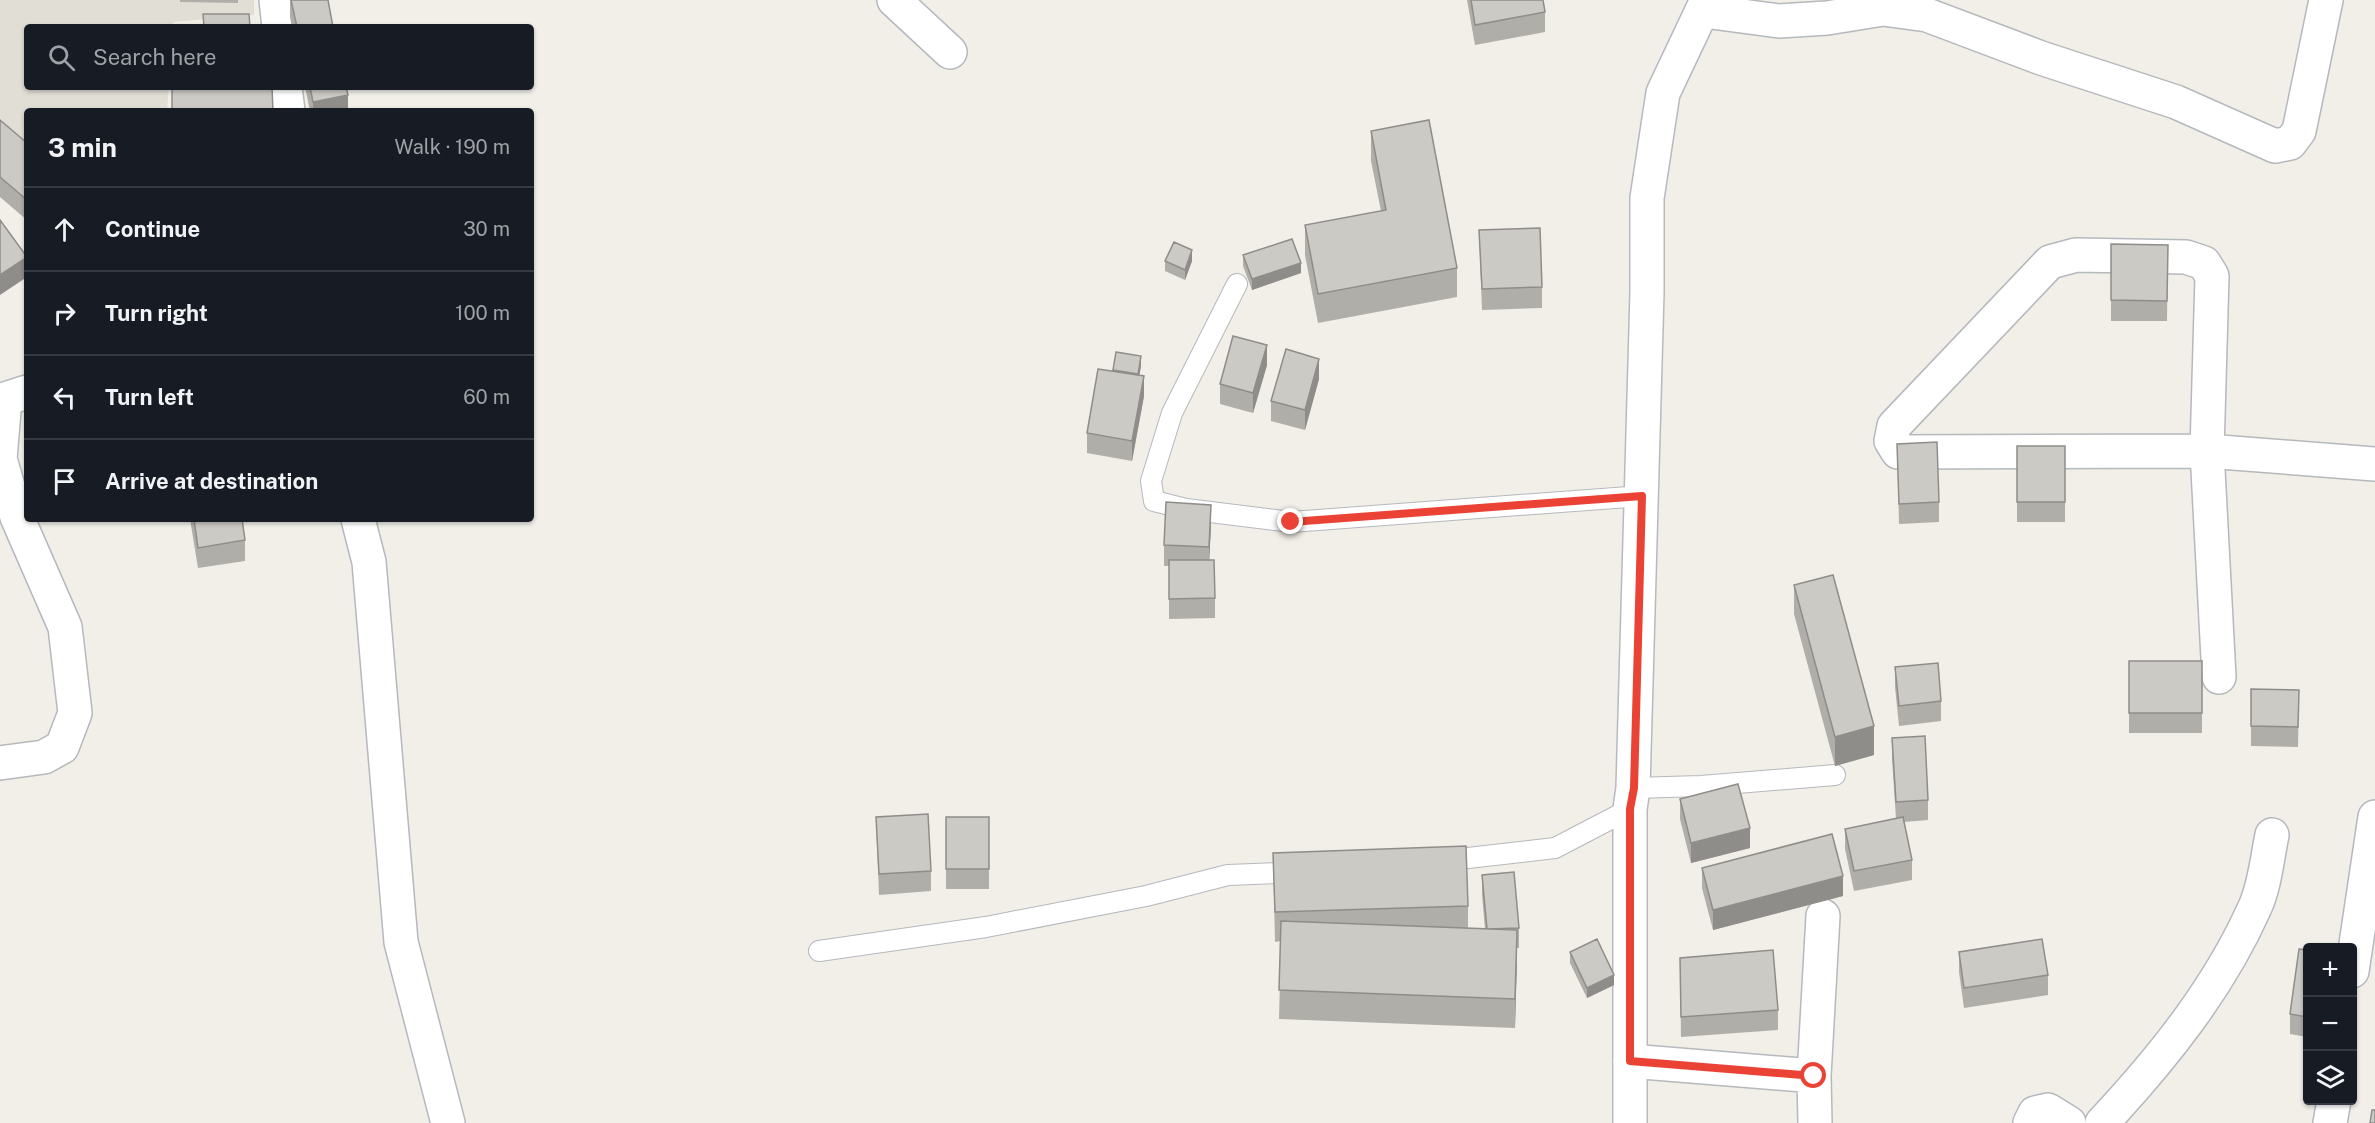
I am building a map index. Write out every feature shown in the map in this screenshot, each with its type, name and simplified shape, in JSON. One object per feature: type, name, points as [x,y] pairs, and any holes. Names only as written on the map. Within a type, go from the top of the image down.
[{"type":"street","points":[[276,0],[279,24]]},
{"type":"street","points":[[894,0],[950,52]]},
{"type":"street","points":[[1630,1123],[1632,798],[1642,496],[1647,198],[1663,93],[1706,6],[1779,21],[1827,18],[1883,9],[1927,15],[2041,58],[2176,102],[2275,146],[2290,143],[2299,131],[2326,0]]},
{"type":"street","points":[[285,90],[288,108]]},
{"type":"street","points":[[2219,678],[2207,451],[2212,276],[2204,262],[2186,257],[2076,255],[2050,262],[1894,426],[1892,441],[1898,452],[2207,451],[2375,464]]},
{"type":"street","points":[[0,764],[44,757],[62,747],[75,713],[65,627],[17,517],[0,459],[11,397]]},
{"type":"street","points":[[359,522],[369,562],[401,942],[448,1123]]},
{"type":"street","points":[[2356,943],[2375,817]]},
{"type":"street","points":[[2102,1123],[2154,1066],[2225,964],[2256,905],[2272,835]]},
{"type":"street","points":[[1815,1123],[1814,1076],[1823,916]]},
{"type":"street","points":[[1630,1061],[1814,1076]]},
{"type":"street","points":[[2330,1123],[2333,1105]]},
{"type":"street","points":[[2030,1123],[2035,1113],[2048,1110],[2068,1123]]},
{"type":"lane","points":[[1237,284],[1172,413],[1150,481],[1154,501],[1186,509],[1291,522],[1642,496]]},
{"type":"lane","points":[[1425,863],[1555,848],[1632,798],[1701,786],[1835,775]]},
{"type":"lane","points":[[819,951],[998,925],[1146,896],[1227,875],[1320,871]]},
{"type":"shaded area","points":[[0,0],[254,0],[254,15],[173,22],[173,24],[24,24],[24,90],[169,90],[167,108],[24,108],[24,217],[0,197]]},
{"type":"building","points":[[291,0],[328,0],[332,24],[296,24]]},
{"type":"building","points":[[1471,0],[1543,0],[1545,12],[1475,25]]},
{"type":"building","points":[[203,14],[249,14],[250,24],[204,24]]},
{"type":"building","points":[[172,90],[272,90],[273,108],[172,108]]},
{"type":"building","points":[[311,90],[347,90],[348,95],[313,102]]},
{"type":"building","points":[[0,120],[24,140],[24,197],[0,177]]},
{"type":"building","points":[[1429,120],[1457,268],[1318,294],[1305,225],[1386,210],[1371,131]]},
{"type":"building","points":[[0,220],[24,253],[24,259],[0,275]]},
{"type":"building","points":[[1540,228],[1542,287],[1482,289],[1479,230]]},
{"type":"building","points":[[1292,239],[1301,263],[1252,279],[1243,255]]},
{"type":"building","points":[[1174,242],[1192,250],[1185,270],[1165,261]]},
{"type":"building","points":[[2111,244],[2168,245],[2167,301],[2111,300]]},
{"type":"building","points":[[1233,336],[1267,345],[1253,393],[1220,384]]},
{"type":"building","points":[[1286,349],[1319,359],[1305,410],[1271,401]]},
{"type":"building","points":[[1116,352],[1141,356],[1138,374],[1113,370]]},
{"type":"building","points":[[1098,369],[1144,376],[1132,441],[1087,433]]},
{"type":"building","points":[[1937,442],[1939,502],[1899,504],[1897,444]]},
{"type":"building","points":[[2017,446],[2065,446],[2065,502],[2017,502]]},
{"type":"building","points":[[1166,502],[1211,505],[1209,547],[1164,545]]},
{"type":"building","points":[[194,522],[242,522],[245,540],[198,548]]},
{"type":"building","points":[[1169,560],[1214,560],[1215,598],[1169,599]]},
{"type":"building","points":[[1833,575],[1874,726],[1835,737],[1794,585]]},
{"type":"building","points":[[2129,661],[2202,661],[2202,713],[2129,713]]},
{"type":"building","points":[[1938,663],[1941,701],[1899,706],[1895,667]]},
{"type":"building","points":[[2251,689],[2299,690],[2298,727],[2251,726]]},
{"type":"building","points":[[1925,736],[1928,800],[1896,802],[1892,738]]},
{"type":"building","points":[[1738,784],[1750,828],[1691,843],[1680,799]]},
{"type":"building","points":[[928,814],[931,871],[879,874],[876,817]]},
{"type":"building","points":[[946,817],[989,817],[989,869],[946,869]]},
{"type":"building","points":[[1903,817],[1912,860],[1854,871],[1845,829]]},
{"type":"building","points":[[1832,834],[1843,876],[1713,910],[1702,868]]},
{"type":"building","points":[[1466,846],[1468,906],[1275,912],[1273,853]]},
{"type":"building","points":[[1514,872],[1519,928],[1487,929],[1482,875]]},
{"type":"building","points":[[1281,921],[1517,930],[1515,999],[1279,990]]},
{"type":"building","points":[[1597,939],[1614,975],[1587,988],[1570,952]]},
{"type":"building","points":[[2042,939],[2048,975],[1964,988],[1959,952]]},
{"type":"building","points":[[2299,949],[2303,950],[2303,1016],[2290,1014]]},
{"type":"building","points":[[1773,950],[1778,1010],[1681,1017],[1680,958]]},
{"type":"building","points":[[2372,1110],[2375,1110],[2375,1123],[2370,1123]]},
{"type":"route","points":[[1291,522],[1642,496],[1634,788],[1630,809],[1630,1061],[1814,1076]]}]
